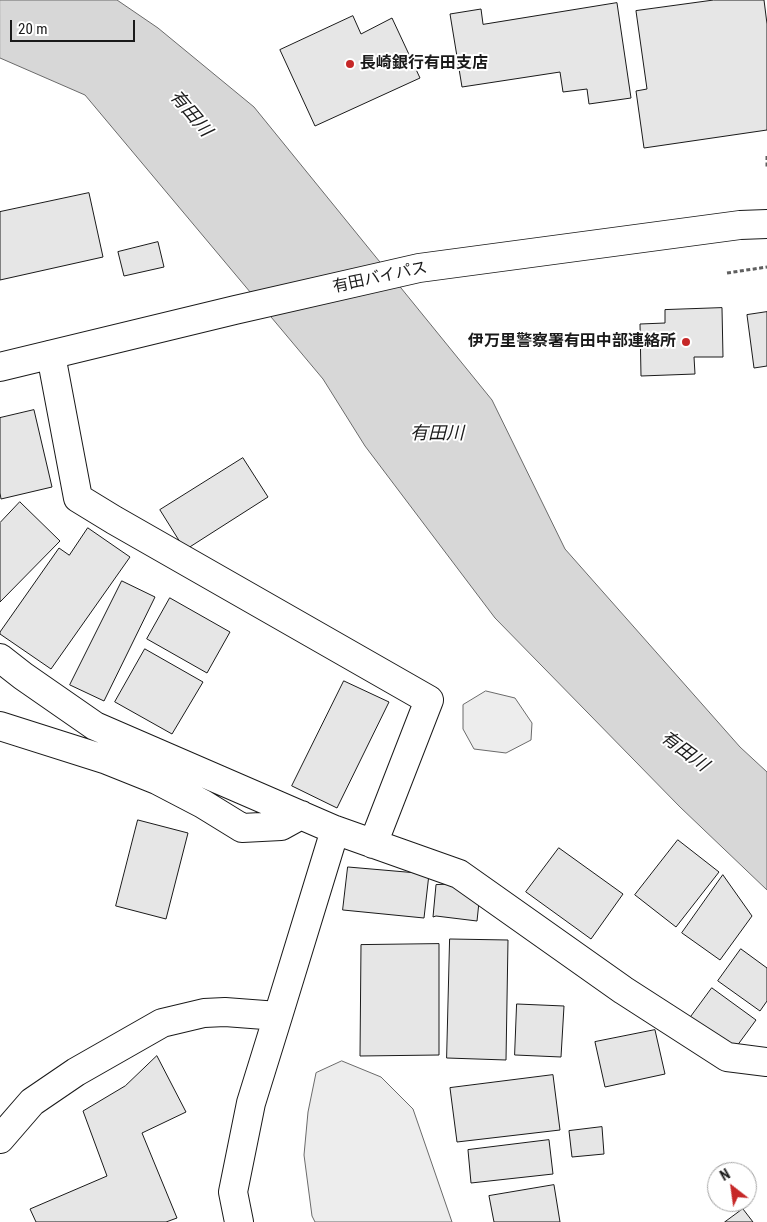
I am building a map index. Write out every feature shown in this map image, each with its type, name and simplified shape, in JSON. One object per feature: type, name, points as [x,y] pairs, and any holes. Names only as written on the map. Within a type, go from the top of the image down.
[{"type":"main road","name":"有田バイパス","points":[[0,367],[419,268],[740,225],[767,224]]},
{"type":"main road","points":[[51,355],[78,498],[430,700],[373,844]]},
{"type":"main road","points":[[0,658],[95,726],[335,830],[459,874],[623,990],[727,1057],[767,1062]]},
{"type":"main road","points":[[0,726],[107,760],[157,780],[203,804],[242,828],[281,826],[301,815]]},
{"type":"main road","points":[[239,1222],[233,1192],[250,1102],[335,830]]},
{"type":"main road","points":[[0,1139],[32,1102],[76,1072],[162,1023],[204,1013],[224,1012],[278,1016]]},
{"type":"path","points":[[767,156],[767,167]]},
{"type":"path","points":[[727,274],[767,267]]},
{"type":"shaded area","points":[[486,691],[515,698],[532,723],[531,740],[506,753],[474,749],[463,729],[463,705]]},
{"type":"shaded area","points":[[342,1061],[381,1077],[413,1109],[452,1222],[315,1222],[312,1216],[304,1155],[308,1112],[316,1073]]},
{"type":"water","name":"有田川","points":[[0,0],[117,0],[158,28],[254,107],[492,400],[565,549],[740,747],[767,772],[767,890],[680,807],[495,618],[365,446],[323,379],[85,95],[0,58]]},
{"type":"building","points":[[714,0],[764,0],[767,24],[767,130],[644,148],[636,91],[647,89],[636,11]]},
{"type":"building","points":[[617,3],[631,98],[589,104],[587,89],[563,92],[560,72],[462,87],[450,14],[481,9],[483,24]]},
{"type":"building","name":"長崎銀行有田支店","points":[[353,16],[361,34],[392,18],[420,78],[315,126],[280,50]]},
{"type":"building","points":[[89,193],[103,257],[0,280],[0,212]]},
{"type":"building","points":[[158,242],[164,267],[124,276],[118,252]]},
{"type":"building","points":[[722,308],[723,357],[694,357],[695,374],[641,376],[640,324],[665,323],[665,310]]},
{"type":"building","points":[[767,312],[767,366],[754,368],[747,315]]},
{"type":"building","points":[[34,410],[52,487],[1,499],[0,418]]},
{"type":"building","points":[[243,458],[268,497],[185,550],[160,510]]},
{"type":"building","points":[[20,502],[60,541],[0,602],[0,523]]},
{"type":"building","points":[[88,528],[130,557],[51,669],[0,634],[0,632],[59,548],[69,555]]},
{"type":"building","points":[[122,581],[155,597],[104,701],[70,685]]},
{"type":"building","points":[[170,598],[230,632],[207,673],[147,639]]},
{"type":"building","points":[[145,649],[203,682],[172,734],[115,702]]},
{"type":"building","points":[[344,681],[389,702],[337,808],[292,786]]},
{"type":"building","points":[[138,820],[188,833],[166,919],[116,906]]},
{"type":"building","points":[[678,840],[719,872],[676,927],[635,895]]},
{"type":"building","points":[[559,848],[623,894],[591,939],[526,892]]},
{"type":"building","points":[[348,867],[429,874],[424,918],[343,910]]},
{"type":"building","points":[[723,875],[752,916],[720,960],[682,933]]},
{"type":"building","points":[[456,884],[479,902],[477,921],[433,917],[436,885]]},
{"type":"building","points":[[450,939],[508,940],[506,1060],[447,1058]]},
{"type":"building","points":[[439,944],[439,1055],[360,1056],[361,945]]},
{"type":"building","points":[[741,949],[767,968],[767,1001],[760,1011],[718,981]]},
{"type":"building","points":[[712,988],[756,1020],[734,1050],[690,1018]]},
{"type":"building","points":[[517,1004],[564,1006],[561,1057],[515,1055]]},
{"type":"building","points":[[655,1030],[665,1074],[605,1087],[595,1042]]},
{"type":"building","points":[[157,1056],[186,1112],[142,1133],[177,1218],[166,1222],[36,1222],[30,1209],[107,1176],[83,1111],[125,1086]]},
{"type":"building","points":[[553,1075],[560,1130],[457,1142],[450,1088]]},
{"type":"building","points":[[602,1127],[604,1154],[572,1157],[569,1131]]},
{"type":"building","points":[[549,1140],[553,1174],[471,1183],[468,1150]]},
{"type":"building","points":[[554,1185],[560,1222],[494,1222],[489,1196]]},
{"type":"building","points":[[739,1212],[745,1212],[753,1222],[725,1222]]},
{"type":"place","name":"長崎銀行有田支店","points":[[350,64]]},
{"type":"place","name":"伊万里警察署有田中部連絡所","points":[[686,342]]}]
